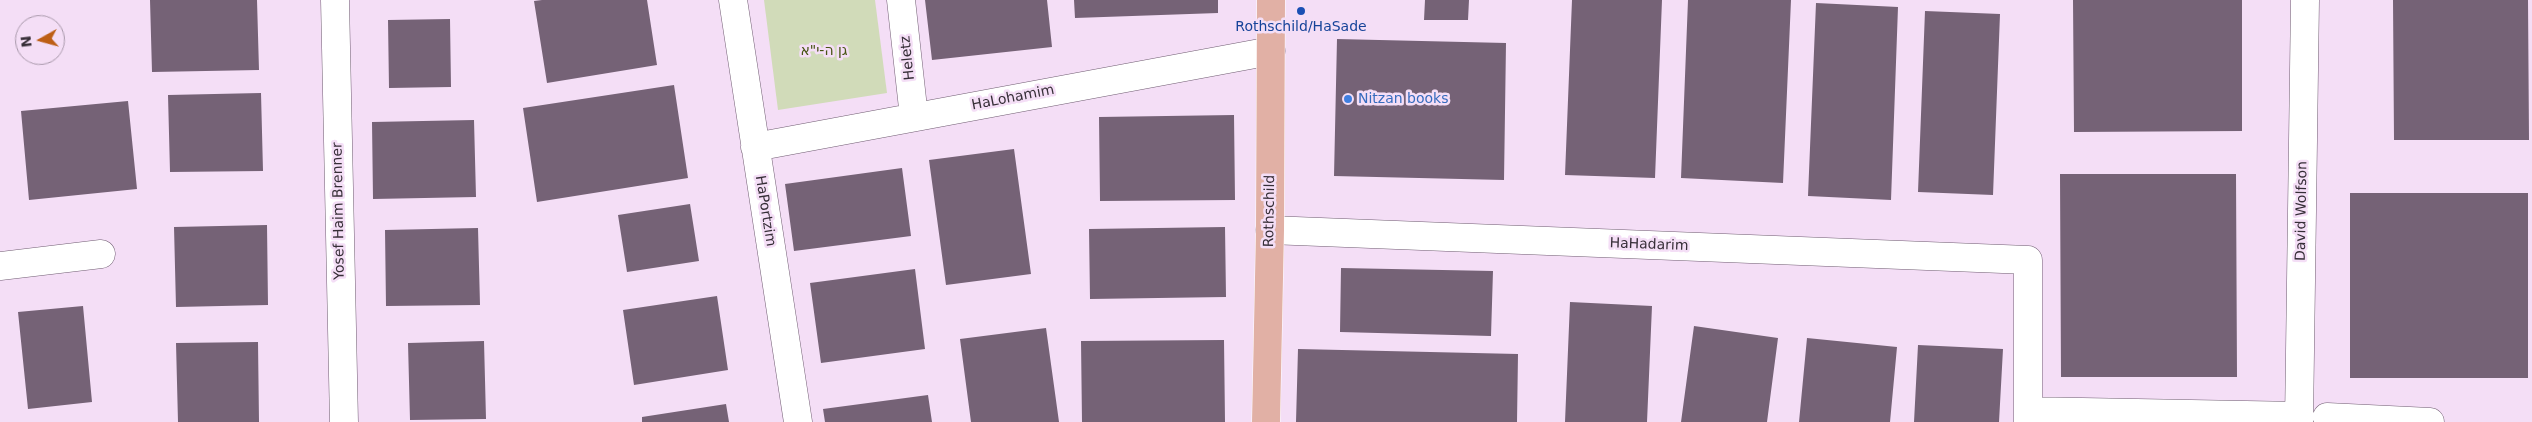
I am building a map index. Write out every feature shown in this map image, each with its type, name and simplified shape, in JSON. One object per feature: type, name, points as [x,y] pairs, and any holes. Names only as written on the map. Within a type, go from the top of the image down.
[{"type":"main road","name":"Rothschild","points":[[1266,422],[1272,0]]},
{"type":"street","name":"Yosef Haim Brenner","points":[[335,0],[344,422]]},
{"type":"street","name":"HaPortzim","points":[[733,0],[798,422]]},
{"type":"street","name":"Heletz","points":[[902,0],[914,117]]},
{"type":"street","name":"David Wolfson","points":[[2299,419],[2305,0]]},
{"type":"street","name":"HaLohamim","points":[[756,147],[1271,51]]},
{"type":"street","name":"HaHadarim","points":[[1270,230],[2028,260],[2028,417]]},
{"type":"street","points":[[0,266],[101,254]]},
{"type":"street","points":[[2028,417],[2299,419]]},
{"type":"street","points":[[2327,417],[2430,422]]},
{"type":"green space","name":"גן ה-י\"א","points":[[764,0],[875,0],[887,93],[778,110]]},
{"type":"building","points":[[150,0],[257,0],[259,70],[152,72]]},
{"type":"building","points":[[647,0],[657,65],[547,83],[534,1]]},
{"type":"building","points":[[925,0],[1047,0],[1052,47],[932,60]]},
{"type":"building","points":[[1074,0],[1218,0],[1218,13],[1075,18]]},
{"type":"building","points":[[1425,0],[1469,0],[1468,20],[1424,20]]},
{"type":"building","points":[[1572,0],[1662,0],[1655,178],[1565,175]]},
{"type":"building","points":[[1688,0],[1791,0],[1783,183],[1681,178]]},
{"type":"building","points":[[2073,0],[2242,0],[2242,131],[2074,132]]},
{"type":"building","points":[[2393,0],[2528,0],[2529,140],[2394,140]]},
{"type":"building","points":[[1816,3],[1898,7],[1891,200],[1808,196]]},
{"type":"building","points":[[1925,11],[2000,14],[1993,195],[1918,192]]},
{"type":"building","points":[[450,19],[451,87],[389,88],[388,20]]},
{"type":"building","points":[[1337,39],[1506,43],[1504,180],[1334,176]]},
{"type":"building","points":[[674,85],[688,178],[537,202],[523,108]]},
{"type":"building","points":[[261,93],[263,171],[170,172],[168,95]]},
{"type":"building","points":[[128,101],[137,189],[29,200],[21,111]]},
{"type":"building","points":[[1234,115],[1235,200],[1100,201],[1099,117]]},
{"type":"building","points":[[474,120],[476,197],[373,199],[372,122]]},
{"type":"building","points":[[1014,149],[1031,274],[946,285],[929,160]]},
{"type":"building","points":[[902,168],[911,236],[794,251],[785,184]]},
{"type":"building","points":[[2060,174],[2236,174],[2237,377],[2061,377]]},
{"type":"building","points":[[2350,193],[2528,193],[2528,378],[2350,378]]},
{"type":"building","points":[[690,204],[699,261],[627,272],[618,215]]},
{"type":"building","points":[[267,225],[268,305],[176,307],[174,227]]},
{"type":"building","points":[[1225,227],[1226,297],[1090,299],[1089,229]]},
{"type":"building","points":[[478,228],[480,305],[386,306],[385,230]]},
{"type":"building","points":[[1341,268],[1493,271],[1491,336],[1340,332]]},
{"type":"building","points":[[915,269],[925,349],[821,363],[810,283]]},
{"type":"building","points":[[717,296],[728,370],[634,385],[623,310]]},
{"type":"building","points":[[1570,302],[1652,306],[1647,422],[1565,422]]},
{"type":"building","points":[[83,306],[92,402],[28,409],[18,312]]},
{"type":"building","points":[[1694,326],[1778,338],[1767,422],[1681,422]]},
{"type":"building","points":[[1046,328],[1059,422],[971,422],[960,339]]},
{"type":"building","points":[[1807,338],[1897,347],[1890,422],[1799,422]]},
{"type":"building","points":[[1224,340],[1225,422],[1082,422],[1081,341]]},
{"type":"building","points":[[484,341],[486,419],[410,420],[408,343]]},
{"type":"building","points":[[258,342],[259,422],[178,422],[176,343]]},
{"type":"building","points":[[1918,345],[2003,349],[1999,422],[1914,422]]},
{"type":"building","points":[[1298,349],[1518,354],[1517,422],[1296,422]]},
{"type":"building","points":[[928,395],[932,422],[825,422],[823,409]]},
{"type":"building","points":[[726,404],[729,422],[642,422],[642,417]]},
{"type":"place","name":"Rothschild/HaSade","points":[[1301,11]]},
{"type":"place","name":"Nitzan books","points":[[1348,99]]}]
